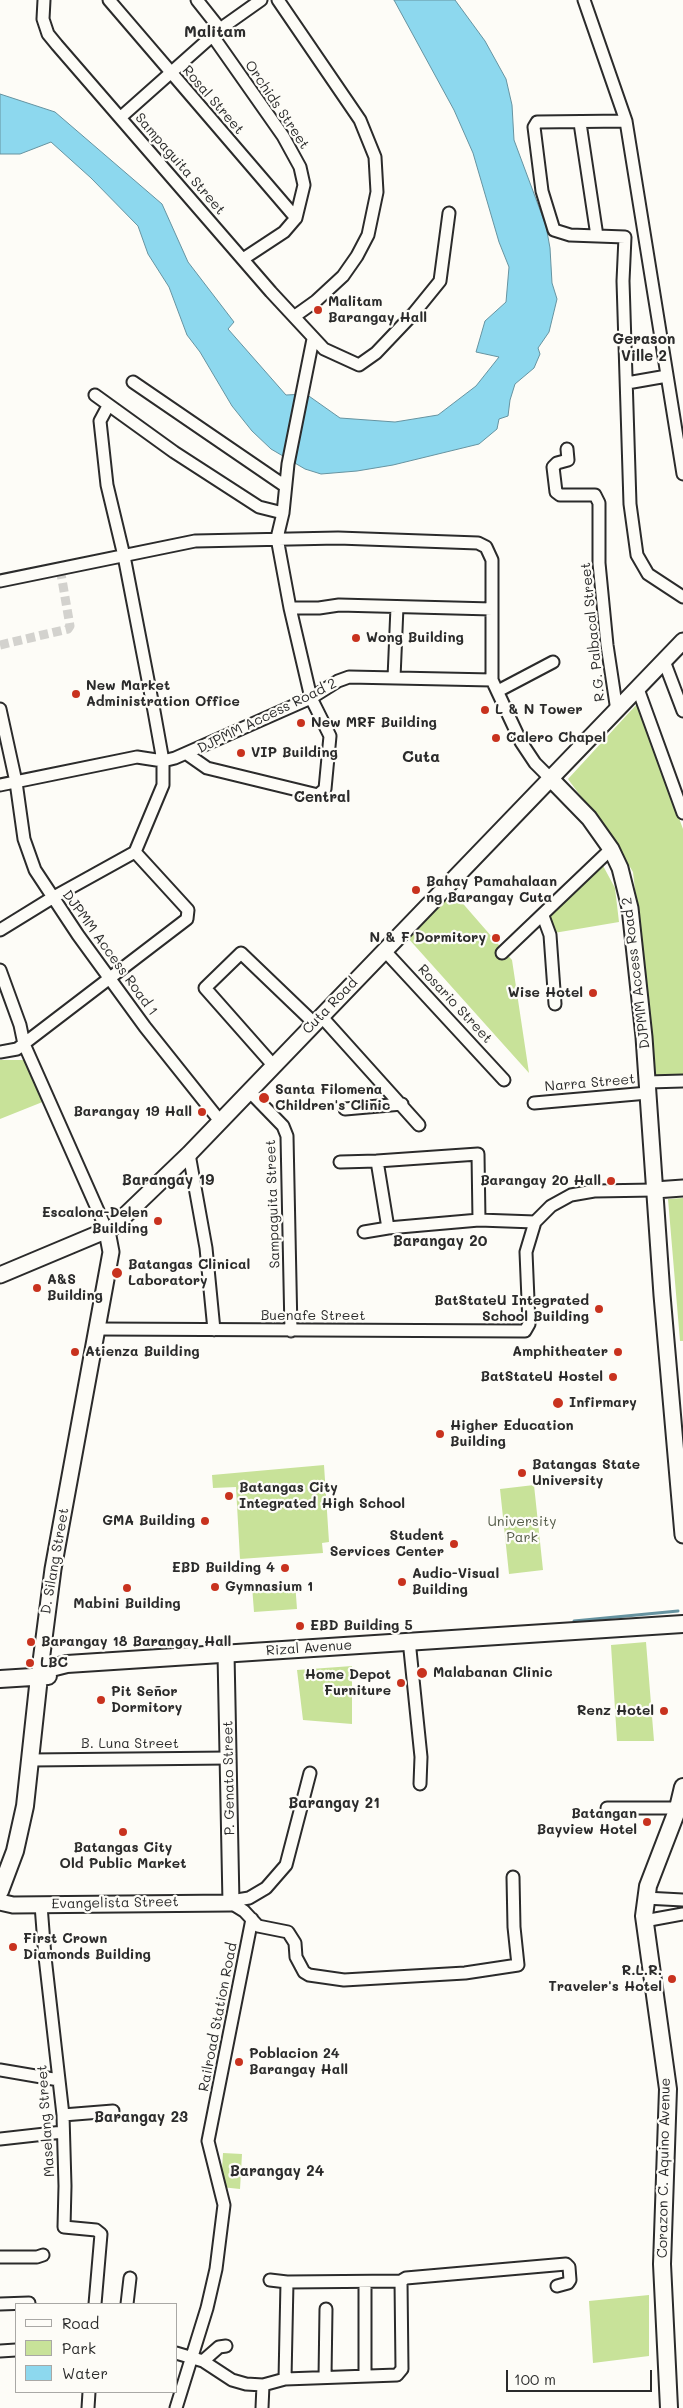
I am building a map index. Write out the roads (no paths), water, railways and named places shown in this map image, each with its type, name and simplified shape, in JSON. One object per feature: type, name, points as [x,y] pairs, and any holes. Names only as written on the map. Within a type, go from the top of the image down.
[{"type":"main road","name":"Rizal Avenue","points":[[0,1679],[410,1645],[556,1641],[583,1632],[683,1624]]},
{"type":"main road","name":"D. Silang Street","points":[[0,1891],[7,1876],[21,1827],[31,1760],[39,1677]]},
{"type":"main road","name":"Corazon C. Aquino Avenue","points":[[669,2408],[663,2309],[662,2233],[668,2089],[644,1921],[645,1898],[648,1886],[678,1808],[683,1786]]},
{"type":"street","name":"Sampaguita Street","points":[[44,0],[43,19],[48,34],[271,292],[324,349],[354,364],[364,362],[376,353],[414,313],[440,281],[448,213]]},
{"type":"street","name":"Rosal Street","points":[[109,0],[296,218]]},
{"type":"street","name":"Orchids Street","points":[[197,0],[283,136],[300,167],[304,185],[296,218]]},
{"type":"street","points":[[121,117],[172,74],[216,32],[260,0]]},
{"type":"street","points":[[278,0],[360,120],[375,157],[377,192],[368,235],[358,256],[343,276],[316,301],[295,316]]},
{"type":"street","points":[[584,0],[626,121],[683,474]]},
{"type":"street","points":[[626,121],[537,122],[534,124],[542,191],[554,230],[570,235],[645,236]]},
{"type":"street","points":[[580,123],[597,236]]},
{"type":"street","points":[[243,259],[284,232],[296,218]]},
{"type":"street","points":[[625,237],[623,281],[630,504],[637,555],[648,574],[683,597]]},
{"type":"street","points":[[187,754],[207,768],[318,795],[325,789],[330,736],[311,698],[290,608],[277,538],[283,513],[288,464],[313,339]]},
{"type":"street","points":[[627,383],[667,376]]},
{"type":"street","points":[[133,382],[285,486]]},
{"type":"street","points":[[95,395],[108,406],[259,507],[283,513]]},
{"type":"street","points":[[0,930],[52,898],[135,852],[163,784],[164,761],[124,556],[107,485],[100,421],[108,406]]},
{"type":"street","name":"R.G. Palbacal Street","points":[[567,449],[568,460],[557,463],[553,467],[556,492],[560,495],[595,495],[599,503],[599,563],[607,645],[617,711]]},
{"type":"street","points":[[0,581],[195,541],[277,538],[398,539],[478,543],[486,547],[492,560],[492,680]]},
{"type":"street","points":[[290,608],[319,608],[339,605],[492,609]]},
{"type":"street","points":[[394,678],[397,607]]},
{"type":"street","name":"Cuta Road","points":[[107,1231],[189,1154],[683,641]]},
{"type":"street","points":[[664,661],[683,711]]},
{"type":"street","points":[[498,691],[553,662]]},
{"type":"street","name":"DJPMM Access Road 2","points":[[0,785],[137,757],[164,761],[187,754],[311,698],[338,681],[349,677],[492,680],[521,742],[535,763],[589,818],[611,849],[620,868],[630,908],[648,1088],[683,1535]]},
{"type":"street","points":[[638,689],[683,813]]},
{"type":"street","name":"DJPMM Access Road 1","points":[[0,711],[16,782],[24,839],[35,870],[52,898],[145,1027],[220,1121]]},
{"type":"street","points":[[502,953],[543,916],[611,849]]},
{"type":"street","points":[[0,1052],[17,1049],[24,1044],[187,918],[189,915],[188,910],[135,852]]},
{"type":"street","points":[[543,916],[550,935],[555,1004]]},
{"type":"street","name":"Rosario Street","points":[[384,950],[504,1080]]},
{"type":"street","points":[[273,1065],[205,988],[241,953],[317,1020],[402,1104],[419,1125]]},
{"type":"street","points":[[0,970],[20,1025],[24,1044],[107,1231],[0,1275]]},
{"type":"street","name":"Narra Street","points":[[534,1103],[648,1088],[683,1081]]},
{"type":"street","name":"Sampaguita Street","points":[[249,1091],[283,1126],[288,1136],[291,1331]]},
{"type":"street","points":[[345,1109],[402,1104]]},
{"type":"street","points":[[189,1154],[206,1248],[214,1330]]},
{"type":"street","points":[[340,1162],[478,1154],[479,1220]]},
{"type":"street","points":[[376,1161],[388,1228]]},
{"type":"street","points":[[364,1232],[479,1220],[535,1222],[551,1206],[571,1195],[594,1191],[683,1188]]},
{"type":"street","name":"Buenafe Street","points":[[98,1329],[291,1331],[527,1330],[529,1324],[526,1252],[535,1222]]},
{"type":"street","name":"D. Silang Street","points":[[39,1677],[53,1569],[111,1252],[107,1231]]},
{"type":"street","points":[[410,1645],[421,1757],[420,1784]]},
{"type":"street","name":"P. Genato Street","points":[[226,1660],[231,1902]]},
{"type":"street","name":"B. Luna Street","points":[[31,1760],[229,1758]]},
{"type":"street","points":[[231,1902],[249,1898],[266,1888],[286,1864],[310,1773]]},
{"type":"street","points":[[607,1808],[678,1808]]},
{"type":"street","points":[[231,1902],[262,1927],[288,1932],[295,1943],[296,1957],[304,1972],[323,1979],[409,1978],[517,1966],[513,1877]]},
{"type":"street","points":[[645,1898],[683,1900]]},
{"type":"street","name":"Evangelista Street","points":[[0,1902],[13,1905],[41,1905],[231,1902]]},
{"type":"street","name":"Maselang Street","points":[[41,1905],[63,2115],[66,2186],[64,2227],[96,2230],[101,2234],[95,2303]]},
{"type":"street","points":[[644,1921],[683,1914]]},
{"type":"street","name":"Railroad Station Road","points":[[176,2408],[198,2359],[224,2218],[223,2199],[208,2141],[252,1919]]},
{"type":"street","points":[[0,2070],[59,2080]]},
{"type":"street","points":[[63,2115],[113,2111]]},
{"type":"street","points":[[0,2139],[63,2132]]},
{"type":"street","points":[[0,2257],[37,2257],[43,2255]]},
{"type":"street","points":[[270,2280],[287,2282],[401,2281],[413,2276],[566,2264],[569,2267],[570,2280],[568,2283],[557,2286]]},
{"type":"street","points":[[127,2303],[130,2278]]},
{"type":"street","points":[[178,2354],[198,2359],[232,2380],[246,2384],[262,2385],[284,2379],[400,2373],[401,2281]]},
{"type":"street","points":[[284,2379],[287,2282]]},
{"type":"street","points":[[365,2282],[365,2375]]},
{"type":"street","points":[[0,2304],[15,2304]]},
{"type":"street","points":[[325,2377],[326,2309]]},
{"type":"street","points":[[198,2359],[219,2347],[226,2346]]},
{"type":"street","points":[[0,2351],[15,2350]]},
{"type":"street","points":[[262,2385],[262,2408]]},
{"type":"street","points":[[88,2408],[90,2393]]},
{"type":"water","points":[[394,0],[455,0],[485,41],[506,79],[512,105],[514,140],[546,226],[550,248],[552,283],[557,299],[549,332],[538,348],[540,354],[534,368],[515,384],[508,416],[499,419],[497,429],[479,444],[393,465],[321,474],[305,469],[271,449],[252,431],[232,406],[200,352],[187,335],[169,287],[148,254],[138,226],[91,178],[51,142],[20,154],[0,154],[0,94],[55,112],[162,204],[188,262],[234,322],[228,329],[286,395],[306,394],[340,418],[395,422],[438,415],[476,386],[499,357],[476,352],[485,321],[506,302],[509,267],[499,242],[473,153],[454,110]]},
{"type":"waterway","points":[[574,1621],[678,1611]]},
{"type":"tunnel","points":[[0,645],[68,629],[70,626],[60,568]]},
{"type":"place","name":"Malitam Barangay Hall","points":[[318,310]]},
{"type":"place","name":"Wong Building","points":[[356,638]]},
{"type":"place","name":"New Market Administration Office","points":[[76,694]]},
{"type":"place","name":"L & N Tower","points":[[485,710]]},
{"type":"place","name":"New MRF Building","points":[[301,723]]},
{"type":"place","name":"Calero Chapel","points":[[496,738]]},
{"type":"place","name":"VIP Building","points":[[241,753]]},
{"type":"place","name":"Bahay Pamahalaan ng Barangay Cuta","points":[[416,890]]},
{"type":"place","name":"N & F Dormitory","points":[[496,938]]},
{"type":"place","name":"Wise Hotel","points":[[593,993]]},
{"type":"place","name":"Santa Filomena Children's Clinic","points":[[264,1098]]},
{"type":"place","name":"Barangay 19 Hall","points":[[202,1112]]},
{"type":"place","name":"Barangay 20 Hall","points":[[611,1181]]},
{"type":"place","name":"Escalona-Delen Building","points":[[158,1221]]},
{"type":"place","name":"Batangas Clinical Laboratory","points":[[117,1273]]},
{"type":"place","name":"A&S Building","points":[[37,1288]]},
{"type":"place","name":"BatStateU Integrated School Building","points":[[599,1309]]},
{"type":"place","name":"Atienza Building","points":[[75,1352]]},
{"type":"place","name":"Amphitheater","points":[[618,1352]]},
{"type":"place","name":"BatStateU Hostel","points":[[613,1377]]},
{"type":"place","name":"Infirmary","points":[[558,1403]]},
{"type":"place","name":"Higher Education Building","points":[[440,1434]]},
{"type":"place","name":"Batangas State University","points":[[522,1473]]},
{"type":"place","name":"Batangas City Integrated High School","points":[[229,1496]]},
{"type":"place","name":"GMA Building","points":[[205,1521]]},
{"type":"place","name":"Student Services Center","points":[[454,1544]]},
{"type":"place","name":"EBD Building 4","points":[[285,1568]]},
{"type":"place","name":"Audio-Visual Building","points":[[402,1582]]},
{"type":"place","name":"Gymnasium 1","points":[[215,1587]]},
{"type":"place","name":"Mabini Building","points":[[127,1588]]},
{"type":"place","name":"EBD Building 5","points":[[300,1626]]},
{"type":"place","name":"Barangay 18 Barangay Hall","points":[[31,1642]]},
{"type":"place","name":"LBC","points":[[30,1663]]},
{"type":"place","name":"Malabanan Clinic","points":[[422,1673]]},
{"type":"place","name":"Home Depot Furniture","points":[[401,1683]]},
{"type":"place","name":"Pit Señor Dormitory","points":[[101,1700]]},
{"type":"place","name":"Renz Hotel","points":[[664,1711]]},
{"type":"place","name":"Batangan Bayview Hotel","points":[[647,1822]]},
{"type":"place","name":"Batangas City Old Public Market","points":[[123,1832]]},
{"type":"place","name":"First Crown Diamonds Building","points":[[13,1947]]},
{"type":"place","name":"R.L.R. Traveler's Hotel","points":[[672,1979]]},
{"type":"place","name":"Poblacion 24 Barangay Hall","points":[[239,2062]]},
{"type":"district","name":"Malitam","points":[[215,32]]},
{"type":"district","name":"Gerason Ville 2","points":[[644,348]]},
{"type":"district","name":"Cuta","points":[[421,757]]},
{"type":"district","name":"Central","points":[[322,797]]},
{"type":"district","name":"Barangay 19","points":[[168,1180]]},
{"type":"district","name":"Barangay 20","points":[[440,1241]]},
{"type":"district","name":"Barangay 21","points":[[334,1803]]},
{"type":"district","name":"Barangay 23","points":[[141,2117]]},
{"type":"district","name":"Barangay 24","points":[[277,2171]]},
{"type":"park label","name":"University Park","points":[[522,1530]]}]
